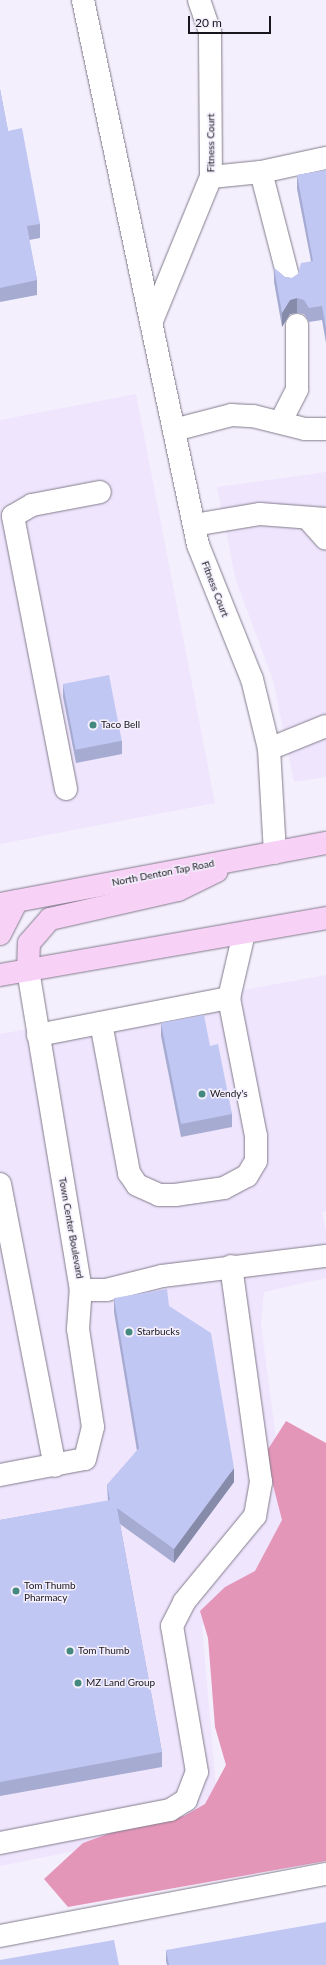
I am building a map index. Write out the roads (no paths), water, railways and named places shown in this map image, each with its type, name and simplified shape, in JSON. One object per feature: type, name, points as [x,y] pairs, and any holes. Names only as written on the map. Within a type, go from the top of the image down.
[{"type":"main road","name":"North Denton Tap Road","points":[[8,902],[326,843]]},
{"type":"main road","points":[[28,970],[30,943],[50,919],[178,890],[242,859]]},
{"type":"main road","points":[[0,934],[8,902]]},
{"type":"main road","points":[[0,975],[326,918]]},
{"type":"street","name":"Fitness Court","points":[[84,0],[194,525],[223,612],[252,679],[269,749],[275,853]]},
{"type":"street","name":"Fitness Court","points":[[151,323],[211,177],[210,32],[199,0]]},
{"type":"street","points":[[211,177],[261,172],[326,158]]},
{"type":"street","points":[[261,172],[289,280]]},
{"type":"street","points":[[281,421],[297,389],[297,324]]},
{"type":"street","points":[[174,430],[231,415],[281,421],[305,429],[326,429]]},
{"type":"street","points":[[66,789],[13,516],[32,505],[100,492]]},
{"type":"street","points":[[194,525],[260,514],[317,520],[326,539]]},
{"type":"street","points":[[269,749],[326,726]]},
{"type":"street","points":[[101,1023],[129,1173],[137,1185],[159,1195],[224,1188],[247,1176],[256,1161],[256,1136],[229,998],[244,933]]},
{"type":"street","name":"Town Center Boulevard","points":[[28,970],[82,1290],[106,1290],[162,1276],[231,1266],[326,1256]]},
{"type":"street","points":[[38,1034],[229,998]]},
{"type":"street","points":[[0,1184],[55,1466]]},
{"type":"street","points":[[0,1843],[170,1810],[186,1800],[197,1772],[172,1626],[184,1602],[255,1516],[260,1482],[231,1266]]},
{"type":"street","points":[[0,1475],[55,1466],[85,1459],[93,1427],[78,1329],[82,1290]]},
{"type":"street","points":[[0,1936],[326,1874]]},
{"type":"place","name":"Taco Bell","points":[[93,725]]},
{"type":"place","name":"Wendy's","points":[[202,1094]]},
{"type":"place","name":"Starbucks","points":[[129,1332]]},
{"type":"place","name":"Tom Thumb Pharmacy","points":[[16,1591]]},
{"type":"place","name":"Tom Thumb","points":[[70,1651]]},
{"type":"place","name":"MZ Land Group","points":[[78,1683]]}]
